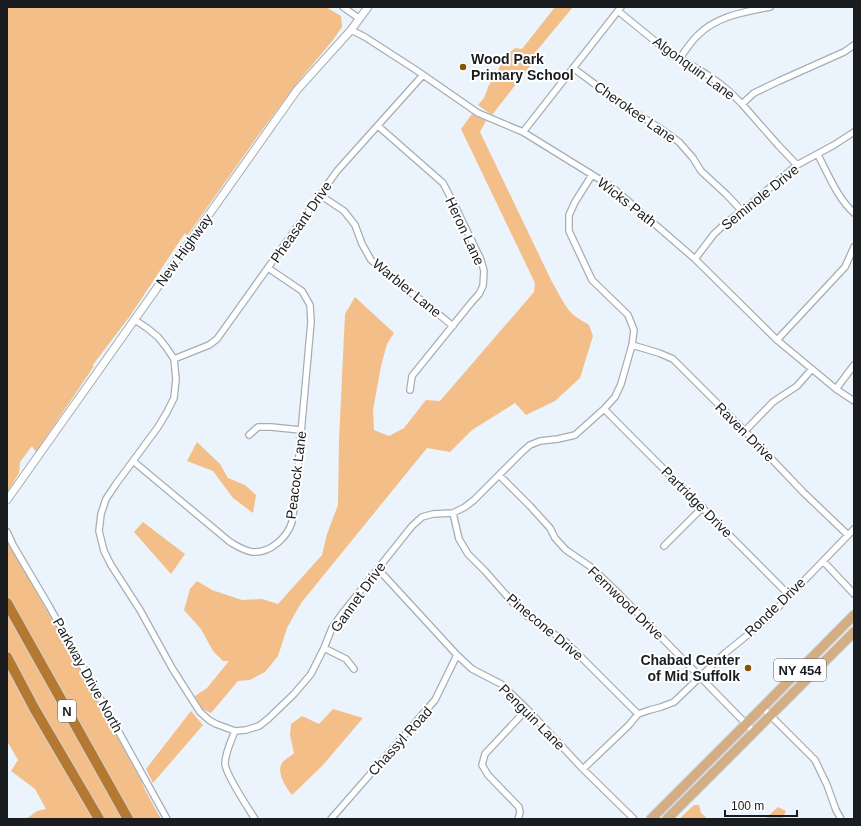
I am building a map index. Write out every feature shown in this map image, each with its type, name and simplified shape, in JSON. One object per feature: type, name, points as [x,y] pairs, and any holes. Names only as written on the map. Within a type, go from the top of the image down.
[{"type":"highway","name":"N","points":[[7,603],[128,819]]},
{"type":"highway","name":"N","points":[[7,657],[34,708],[99,819]]},
{"type":"main road","name":"NY 454","points":[[651,819],[854,615]]},
{"type":"main road","name":"NY 454","points":[[667,819],[854,632]]},
{"type":"street","points":[[343,7],[360,19]]},
{"type":"street","name":"New Highway","points":[[7,500],[297,90],[351,30],[368,7]]},
{"type":"street","points":[[680,58],[697,36],[710,25],[723,18],[755,8],[770,7]]},
{"type":"street","points":[[523,132],[620,9]]},
{"type":"street","name":"Algonquin Lane","points":[[620,9],[666,50],[719,83],[730,92],[797,165]]},
{"type":"street","name":"Wicks Path","points":[[351,30],[365,37],[478,113],[523,132],[612,187],[695,259],[777,340],[811,370],[854,401]]},
{"type":"street","points":[[742,104],[754,93],[779,80],[844,52],[854,45]]},
{"type":"street","name":"Cherokee Lane","points":[[573,68],[678,142],[693,158],[701,170],[727,194],[742,211]]},
{"type":"street","name":"Pheasant Drive","points":[[174,359],[209,345],[217,339],[337,171],[423,75]]},
{"type":"street","name":"Heron Lane","points":[[378,126],[443,183],[484,271],[483,286],[479,294],[412,376],[410,390]]},
{"type":"street","name":"Seminole Drive","points":[[695,259],[714,234],[797,165],[834,145],[854,132]]},
{"type":"street","points":[[818,154],[835,187],[848,207],[854,213]]},
{"type":"street","name":"Gannet Drive","points":[[235,731],[246,730],[259,726],[294,694],[311,674],[332,628],[341,615],[412,526],[422,517],[433,514],[453,513],[465,507],[530,445],[540,441],[575,435],[615,397],[621,384],[632,345],[634,330],[628,315],[592,280],[569,231],[569,215],[575,202],[592,175]]},
{"type":"street","name":"Warbler Lane","points":[[320,195],[344,211],[355,224],[362,244],[371,260],[453,326]]},
{"type":"street","points":[[777,340],[844,267],[854,247]]},
{"type":"street","name":"Peacock Lane","points":[[133,461],[230,542],[240,548],[253,552],[266,550],[277,544],[288,532],[292,522],[301,430],[311,322],[310,305],[302,291],[268,268]]},
{"type":"street","points":[[135,320],[158,337],[174,359],[176,379],[174,398],[164,417],[106,500],[101,514],[99,531],[104,551],[111,565],[140,610],[172,668],[200,712],[216,724],[235,731],[226,755],[225,766],[232,781],[255,819]]},
{"type":"street","name":"Raven Drive","points":[[632,345],[673,359],[803,492],[848,535]]},
{"type":"street","points":[[836,389],[854,365]]},
{"type":"street","points":[[744,431],[773,402],[797,386],[811,370]]},
{"type":"street","name":"Partridge Drive","points":[[604,409],[790,596]]},
{"type":"street","points":[[249,435],[258,427],[301,430]]},
{"type":"street","name":"Fernwood Drive","points":[[499,475],[550,528],[566,550],[591,567],[754,732]]},
{"type":"street","points":[[664,546],[702,508]]},
{"type":"street","name":"Pinecone Drive","points":[[453,513],[458,539],[468,554],[527,616],[566,642],[638,714]]},
{"type":"street","name":"Ronde Drive","points":[[638,714],[674,702],[724,654],[766,620],[854,529]]},
{"type":"street","name":"Parkway Drive North","points":[[7,532],[167,819]]},
{"type":"street","points":[[823,561],[854,594]]},
{"type":"street","name":"Penguin Lane","points":[[378,569],[457,655],[472,669],[501,684],[527,709],[583,769],[634,819]]},
{"type":"street","points":[[324,648],[346,659],[354,669]]},
{"type":"street","name":"Chassyl Road","points":[[331,819],[435,700],[457,655]]},
{"type":"street","points":[[763,708],[815,760],[841,819]]},
{"type":"street","points":[[518,819],[520,814],[518,807],[488,775],[482,765],[485,754],[527,709]]},
{"type":"street","points":[[583,769],[629,725],[638,714]]},
{"type":"shaded area","points":[[7,7],[326,7],[341,16],[342,27],[297,83],[187,236],[185,233],[130,316],[92,366],[94,366],[36,452],[32,446],[20,462],[19,473],[7,493]]},
{"type":"shaded area","points":[[555,7],[573,7],[534,54],[537,57],[492,115],[478,105],[484,98],[489,85],[504,58],[515,48],[522,49]]},
{"type":"shaded area","points":[[472,114],[486,121],[480,132],[562,301],[572,314],[589,325],[593,336],[580,378],[555,401],[526,415],[515,403],[472,430],[450,452],[427,448],[301,603],[287,628],[278,656],[265,672],[250,680],[238,681],[211,713],[202,709],[195,696],[207,688],[229,661],[223,661],[213,651],[201,629],[184,610],[190,589],[197,581],[212,590],[242,600],[262,599],[278,604],[322,555],[327,534],[338,505],[339,440],[345,314],[355,297],[394,333],[387,344],[381,366],[373,410],[374,430],[389,436],[404,428],[426,400],[440,401],[534,292],[535,283],[461,129]]},
{"type":"shaded area","points":[[197,442],[220,464],[228,478],[245,485],[256,495],[253,513],[233,498],[213,471],[187,461]]},
{"type":"shaded area","points":[[143,522],[185,554],[171,574],[134,532]]},
{"type":"shaded area","points":[[7,539],[141,780],[161,819],[133,819],[7,596]]},
{"type":"shaded area","points":[[7,609],[124,819],[102,819],[7,648]]},
{"type":"shaded area","points":[[7,664],[94,819],[23,819],[29,817],[37,811],[46,809],[35,789],[11,771],[18,760],[7,741]]},
{"type":"shaded area","points":[[333,709],[363,718],[323,765],[292,795],[282,780],[280,771],[282,763],[294,753],[290,735],[291,724],[302,716],[319,724]]},
{"type":"shaded area","points":[[191,711],[203,725],[153,783],[146,769]]},
{"type":"shaded area","points":[[694,805],[699,805],[701,813],[708,819],[679,819]]},
{"type":"shaded area","points":[[778,807],[786,811],[782,819],[765,819]]},
{"type":"place","name":"Wood Park Primary School","points":[[463,67]]},
{"type":"place","name":"Chabad Center of Mid Suffolk","points":[[748,668]]}]
